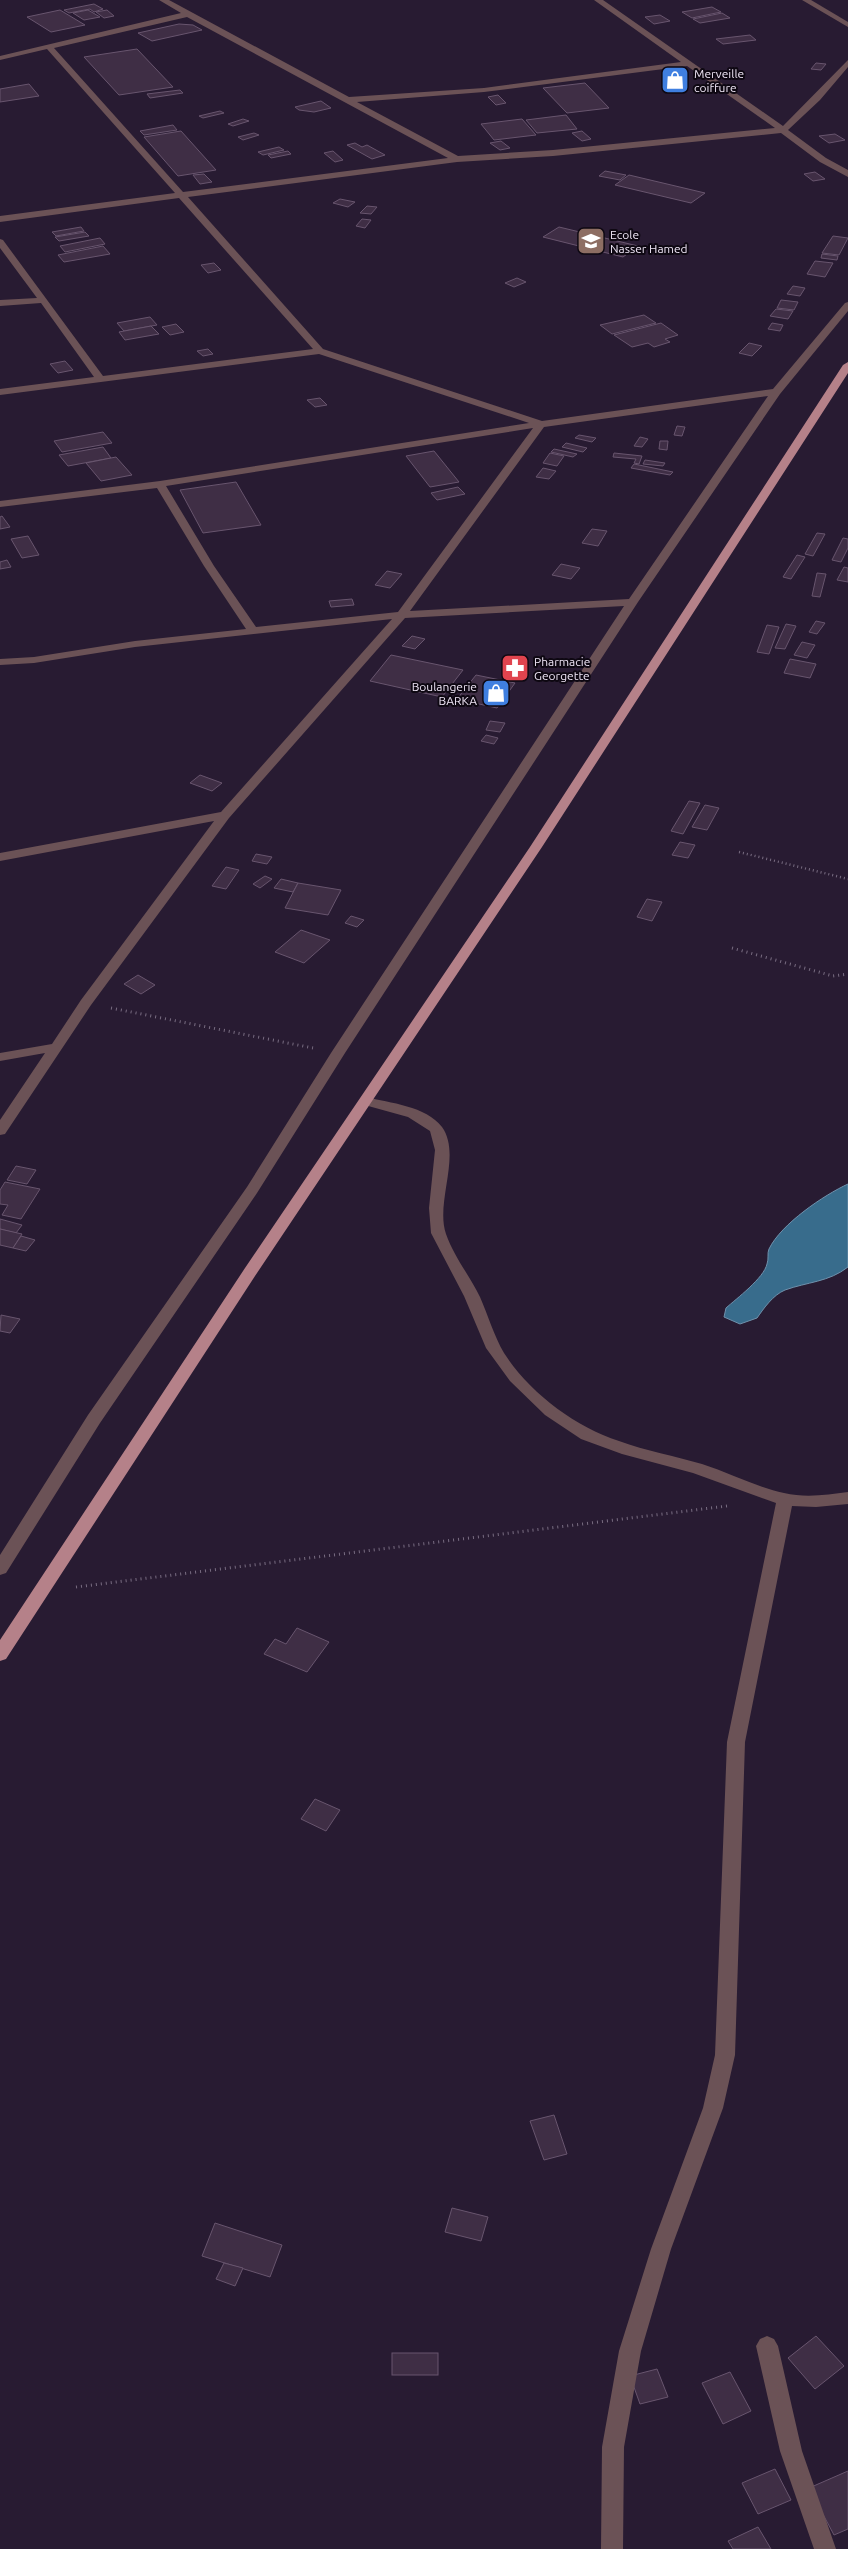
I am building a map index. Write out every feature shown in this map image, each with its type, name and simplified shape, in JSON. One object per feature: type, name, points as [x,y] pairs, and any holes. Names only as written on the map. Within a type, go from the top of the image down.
[{"type":"main road","points":[[0,1654],[39,1591],[250,1272],[586,770],[848,365]]},
{"type":"street","points":[[163,0],[457,159]]},
{"type":"street","points":[[598,0],[823,160],[848,174]]},
{"type":"street","points":[[806,0],[848,25]]},
{"type":"street","points":[[0,58],[188,14]]},
{"type":"street","points":[[49,47],[320,351]]},
{"type":"street","points":[[0,219],[457,159],[561,152],[783,130],[817,98],[848,62]]},
{"type":"street","points":[[348,100],[484,90],[687,64]]},
{"type":"street","points":[[0,242],[100,378]]},
{"type":"street","points":[[0,303],[44,300]]},
{"type":"street","points":[[0,1569],[94,1419],[252,1190],[338,1053],[632,602],[776,392],[848,305]]},
{"type":"street","points":[[0,392],[320,351],[541,424]]},
{"type":"street","points":[[0,504],[160,484],[541,424],[776,392]]},
{"type":"street","points":[[0,1131],[86,1003],[225,815],[402,615],[541,424]]},
{"type":"street","points":[[160,484],[204,558],[253,631]]},
{"type":"street","points":[[0,662],[34,660],[135,644],[402,615],[632,602]]},
{"type":"street","points":[[0,857],[225,815]]},
{"type":"street","points":[[0,1057],[57,1047]]},
{"type":"street","points":[[366,1101],[409,1114],[431,1124],[437,1130],[441,1159],[435,1217],[438,1233],[472,1296],[499,1355],[535,1396],[561,1420],[587,1435],[622,1448],[677,1462],[785,1499],[831,1500],[848,1498]]},
{"type":"street","points":[[612,2549],[613,2446],[630,2351],[661,2249],[713,2108],[725,2055],[736,1742],[785,1499]]},
{"type":"street","points":[[767,2346],[791,2451],[825,2549]]},
{"type":"path","points":[[739,852],[848,878]]},
{"type":"path","points":[[732,948],[833,976],[848,974]]},
{"type":"path","points":[[86,1003],[338,1053]]},
{"type":"path","points":[[39,1591],[736,1505]]},
{"type":"water","points":[[848,1184],[848,1267],[826,1279],[781,1292],[769,1302],[757,1318],[740,1324],[724,1317],[726,1308],[761,1276],[768,1262],[769,1249],[783,1230],[804,1211],[827,1195]]},
{"type":"building","points":[[94,4],[103,9],[94,12],[90,9],[69,13],[64,10]]},
{"type":"building","points":[[712,7],[721,12],[692,18],[682,12]]},
{"type":"building","points":[[60,10],[85,25],[51,32],[27,17]]},
{"type":"building","points":[[88,10],[100,17],[84,20],[73,13]]},
{"type":"building","points":[[107,10],[114,16],[104,18],[96,12]]},
{"type":"building","points":[[722,13],[730,18],[700,23],[693,19]]},
{"type":"building","points":[[660,15],[670,21],[654,24],[645,17]]},
{"type":"building","points":[[179,24],[193,25],[202,30],[152,41],[138,33]]},
{"type":"building","points":[[750,35],[756,40],[723,44],[716,39]]},
{"type":"building","points":[[137,49],[173,87],[119,95],[84,57]]},
{"type":"building","points":[[816,63],[826,64],[821,70],[811,69]]},
{"type":"building","points":[[585,83],[609,108],[567,113],[543,88]]},
{"type":"building","points":[[29,84],[39,96],[0,102],[0,89]]},
{"type":"building","points":[[180,90],[183,93],[150,98],[147,94]]},
{"type":"building","points":[[498,95],[506,103],[496,105],[488,97]]},
{"type":"building","points":[[321,101],[331,108],[314,112],[299,110],[295,107]]},
{"type":"building","points":[[220,111],[224,113],[203,118],[199,116]]},
{"type":"building","points":[[566,115],[577,129],[537,133],[526,120]]},
{"type":"building","points":[[243,119],[249,121],[233,126],[228,124]]},
{"type":"building","points":[[522,119],[536,135],[494,140],[481,124]]},
{"type":"building","points":[[173,125],[177,130],[144,135],[140,131]]},
{"type":"building","points":[[181,131],[216,170],[178,176],[144,137]]},
{"type":"building","points":[[582,131],[591,139],[582,141],[572,133]]},
{"type":"building","points":[[254,133],[259,135],[243,140],[238,137]]},
{"type":"building","points":[[835,134],[845,140],[829,143],[819,136]]},
{"type":"building","points":[[501,141],[510,148],[500,150],[490,143]]},
{"type":"building","points":[[355,143],[362,147],[367,145],[385,155],[372,159],[347,145]]},
{"type":"building","points":[[279,147],[284,150],[263,155],[258,152]]},
{"type":"building","points":[[288,151],[291,154],[271,158],[268,155]]},
{"type":"building","points":[[333,151],[343,160],[335,162],[324,153]]},
{"type":"building","points":[[605,171],[626,175],[620,180],[599,176]]},
{"type":"building","points":[[815,172],[825,179],[813,181],[804,174]]},
{"type":"building","points":[[204,174],[212,182],[200,184],[193,175]]},
{"type":"building","name":"Ecole Nasser Hamed","points":[[629,175],[705,193],[691,203],[615,185]]},
{"type":"building","points":[[340,199],[355,202],[348,207],[333,203]]},
{"type":"building","points":[[367,206],[377,207],[371,214],[360,213]]},
{"type":"building","points":[[362,219],[371,220],[365,228],[356,226]]},
{"type":"building","points":[[81,227],[84,231],[56,236],[52,232]]},
{"type":"building","name":"Ecole Nasser Hamed","points":[[559,227],[638,246],[623,257],[543,237]]},
{"type":"building","points":[[85,232],[89,236],[59,241],[55,237]]},
{"type":"building","points":[[833,236],[848,238],[839,255],[822,253]]},
{"type":"building","points":[[100,238],[105,244],[65,252],[60,246]]},
{"type":"building","points":[[103,246],[110,254],[64,262],[58,255]]},
{"type":"building","points":[[822,254],[838,256],[837,260],[821,258]]},
{"type":"building","points":[[815,261],[833,263],[825,277],[807,274]]},
{"type":"building","points":[[214,263],[221,270],[208,273],[201,265]]},
{"type":"building","points":[[517,278],[526,282],[514,287],[505,283]]},
{"type":"building","points":[[793,286],[805,288],[800,296],[787,294]]},
{"type":"building","points":[[781,300],[798,302],[794,310],[777,308]]},
{"type":"building","points":[[776,309],[793,311],[788,319],[770,316]]},
{"type":"building","points":[[644,315],[656,323],[612,334],[600,325]]},
{"type":"building","points":[[150,317],[157,325],[124,331],[117,323]]},
{"type":"building","points":[[661,323],[678,335],[665,339],[670,342],[654,347],[648,343],[632,347],[614,335]]},
{"type":"building","points":[[772,323],[783,325],[780,331],[768,329]]},
{"type":"building","points":[[176,324],[184,332],[170,335],[162,327]]},
{"type":"building","points":[[151,326],[159,334],[125,340],[119,332]]},
{"type":"building","points":[[749,343],[762,346],[752,356],[739,353]]},
{"type":"building","points":[[208,349],[213,354],[203,356],[197,351]]},
{"type":"building","points":[[65,361],[73,370],[58,373],[50,364]]},
{"type":"building","points":[[320,398],[327,405],[315,407],[307,400]]},
{"type":"building","points":[[677,426],[685,427],[682,436],[674,435]]},
{"type":"building","points":[[103,432],[112,443],[62,452],[54,441]]},
{"type":"building","points":[[579,435],[596,438],[592,442],[575,438]]},
{"type":"building","points":[[640,437],[648,439],[642,447],[634,446]]},
{"type":"building","points":[[660,441],[668,441],[667,450],[659,449]]},
{"type":"building","points":[[566,443],[587,448],[583,452],[562,447]]},
{"type":"building","points":[[103,447],[111,458],[68,466],[59,455]]},
{"type":"building","points":[[554,449],[577,454],[573,457],[551,452]]},
{"type":"building","points":[[434,451],[459,482],[430,487],[406,456]]},
{"type":"building","points":[[550,453],[564,456],[557,466],[543,463]]},
{"type":"building","points":[[614,453],[642,456],[639,464],[634,463],[636,459],[613,457]]},
{"type":"building","points":[[116,457],[132,475],[101,481],[86,463]]},
{"type":"building","points":[[645,460],[665,463],[663,466],[643,464]]},
{"type":"building","points":[[634,464],[673,472],[670,475],[631,468]]},
{"type":"building","points":[[543,468],[556,471],[549,479],[536,477]]},
{"type":"building","points":[[236,482],[261,525],[203,533],[180,490]]},
{"type":"building","points":[[458,487],[465,494],[437,500],[431,493]]},
{"type":"building","points":[[2,516],[10,527],[0,529],[0,517]]},
{"type":"building","points":[[592,529],[607,531],[598,546],[582,543]]},
{"type":"building","points":[[817,533],[825,534],[813,556],[805,554]]},
{"type":"building","points":[[28,536],[39,555],[22,558],[11,539]]},
{"type":"building","points":[[843,538],[848,539],[848,548],[841,562],[832,560]]},
{"type":"building","points":[[797,555],[805,557],[791,579],[783,577]]},
{"type":"building","points":[[7,560],[11,567],[0,569],[0,562]]},
{"type":"building","points":[[561,564],[580,568],[571,579],[552,575]]},
{"type":"building","points":[[844,567],[848,568],[848,582],[837,580]]},
{"type":"building","points":[[387,571],[402,574],[390,588],[375,585]]},
{"type":"building","points":[[817,573],[826,574],[820,597],[812,596]]},
{"type":"building","points":[[352,599],[354,605],[331,607],[329,601]]},
{"type":"building","points":[[816,621],[825,623],[817,634],[809,632]]},
{"type":"building","points":[[786,624],[796,626],[785,649],[775,648]]},
{"type":"building","points":[[767,625],[779,627],[769,654],[757,652]]},
{"type":"building","points":[[412,636],[425,639],[415,649],[402,646]]},
{"type":"building","points":[[802,642],[815,645],[807,658],[794,655]]},
{"type":"building","points":[[391,655],[463,670],[442,697],[370,681]]},
{"type":"building","points":[[790,659],[816,664],[810,678],[784,673]]},
{"type":"building","points":[[476,675],[515,683],[497,708],[457,699]]},
{"type":"building","points":[[490,721],[505,723],[500,732],[486,730]]},
{"type":"building","points":[[486,735],[498,738],[494,744],[481,741]]},
{"type":"building","points":[[200,775],[222,783],[212,791],[190,783]]},
{"type":"building","points":[[689,801],[700,803],[683,834],[671,831]]},
{"type":"building","points":[[705,805],[719,808],[707,830],[692,827]]},
{"type":"building","points":[[680,842],[695,845],[688,858],[672,855]]},
{"type":"building","points":[[256,854],[272,857],[267,864],[252,861]]},
{"type":"building","points":[[226,867],[239,870],[226,889],[212,886]]},
{"type":"building","points":[[265,876],[272,879],[260,888],[253,884]]},
{"type":"building","points":[[281,879],[298,883],[293,892],[274,888]]},
{"type":"building","points":[[298,883],[341,890],[328,915],[285,908]]},
{"type":"building","points":[[647,899],[662,902],[652,921],[637,917]]},
{"type":"building","points":[[351,916],[364,920],[357,927],[345,923]]},
{"type":"building","points":[[301,930],[330,940],[304,963],[275,952]]},
{"type":"building","points":[[138,975],[155,985],[141,994],[124,984]]},
{"type":"building","points":[[16,1166],[36,1170],[27,1184],[7,1180]]},
{"type":"building","points":[[5,1182],[40,1189],[21,1219],[2,1215],[8,1205],[0,1204],[0,1190]]},
{"type":"building","points":[[0,1219],[22,1225],[16,1233],[0,1229]]},
{"type":"building","points":[[0,1229],[22,1234],[13,1248],[0,1245]]},
{"type":"building","points":[[21,1236],[35,1240],[26,1251],[13,1248]]},
{"type":"building","points":[[1,1315],[20,1319],[10,1333],[0,1331]]},
{"type":"building","points":[[297,1628],[329,1642],[307,1672],[264,1654],[275,1639],[286,1644]]},
{"type":"building","points":[[315,1799],[340,1810],[326,1831],[301,1819]]},
{"type":"building","points":[[554,2115],[567,2154],[544,2160],[530,2121]]},
{"type":"building","points":[[452,2208],[488,2217],[481,2241],[445,2232]]},
{"type":"building","points":[[215,2223],[282,2245],[270,2277],[202,2256]]},
{"type":"building","points":[[224,2263],[243,2268],[235,2286],[216,2279]]},
{"type":"building","points":[[816,2336],[844,2366],[815,2389],[788,2358]]},
{"type":"building","points":[[392,2353],[438,2353],[438,2375],[392,2375]]},
{"type":"building","points":[[657,2369],[668,2397],[640,2404],[630,2376]]},
{"type":"building","points":[[730,2372],[751,2411],[723,2424],[702,2383]]},
{"type":"building","points":[[775,2469],[791,2500],[758,2514],[742,2483]]},
{"type":"building","points":[[848,2471],[848,2529],[834,2535],[809,2488]]},
{"type":"building","points":[[758,2527],[771,2549],[733,2549],[728,2541]]},
{"type":"place","name":"Merveille coiffure","points":[[675,80]]},
{"type":"place","name":"Ecole Nasser Hamed","points":[[591,241]]},
{"type":"place","name":"Pharmacie Georgette","points":[[515,668]]},
{"type":"place","name":"Boulangerie BARKA","points":[[496,693]]}]
